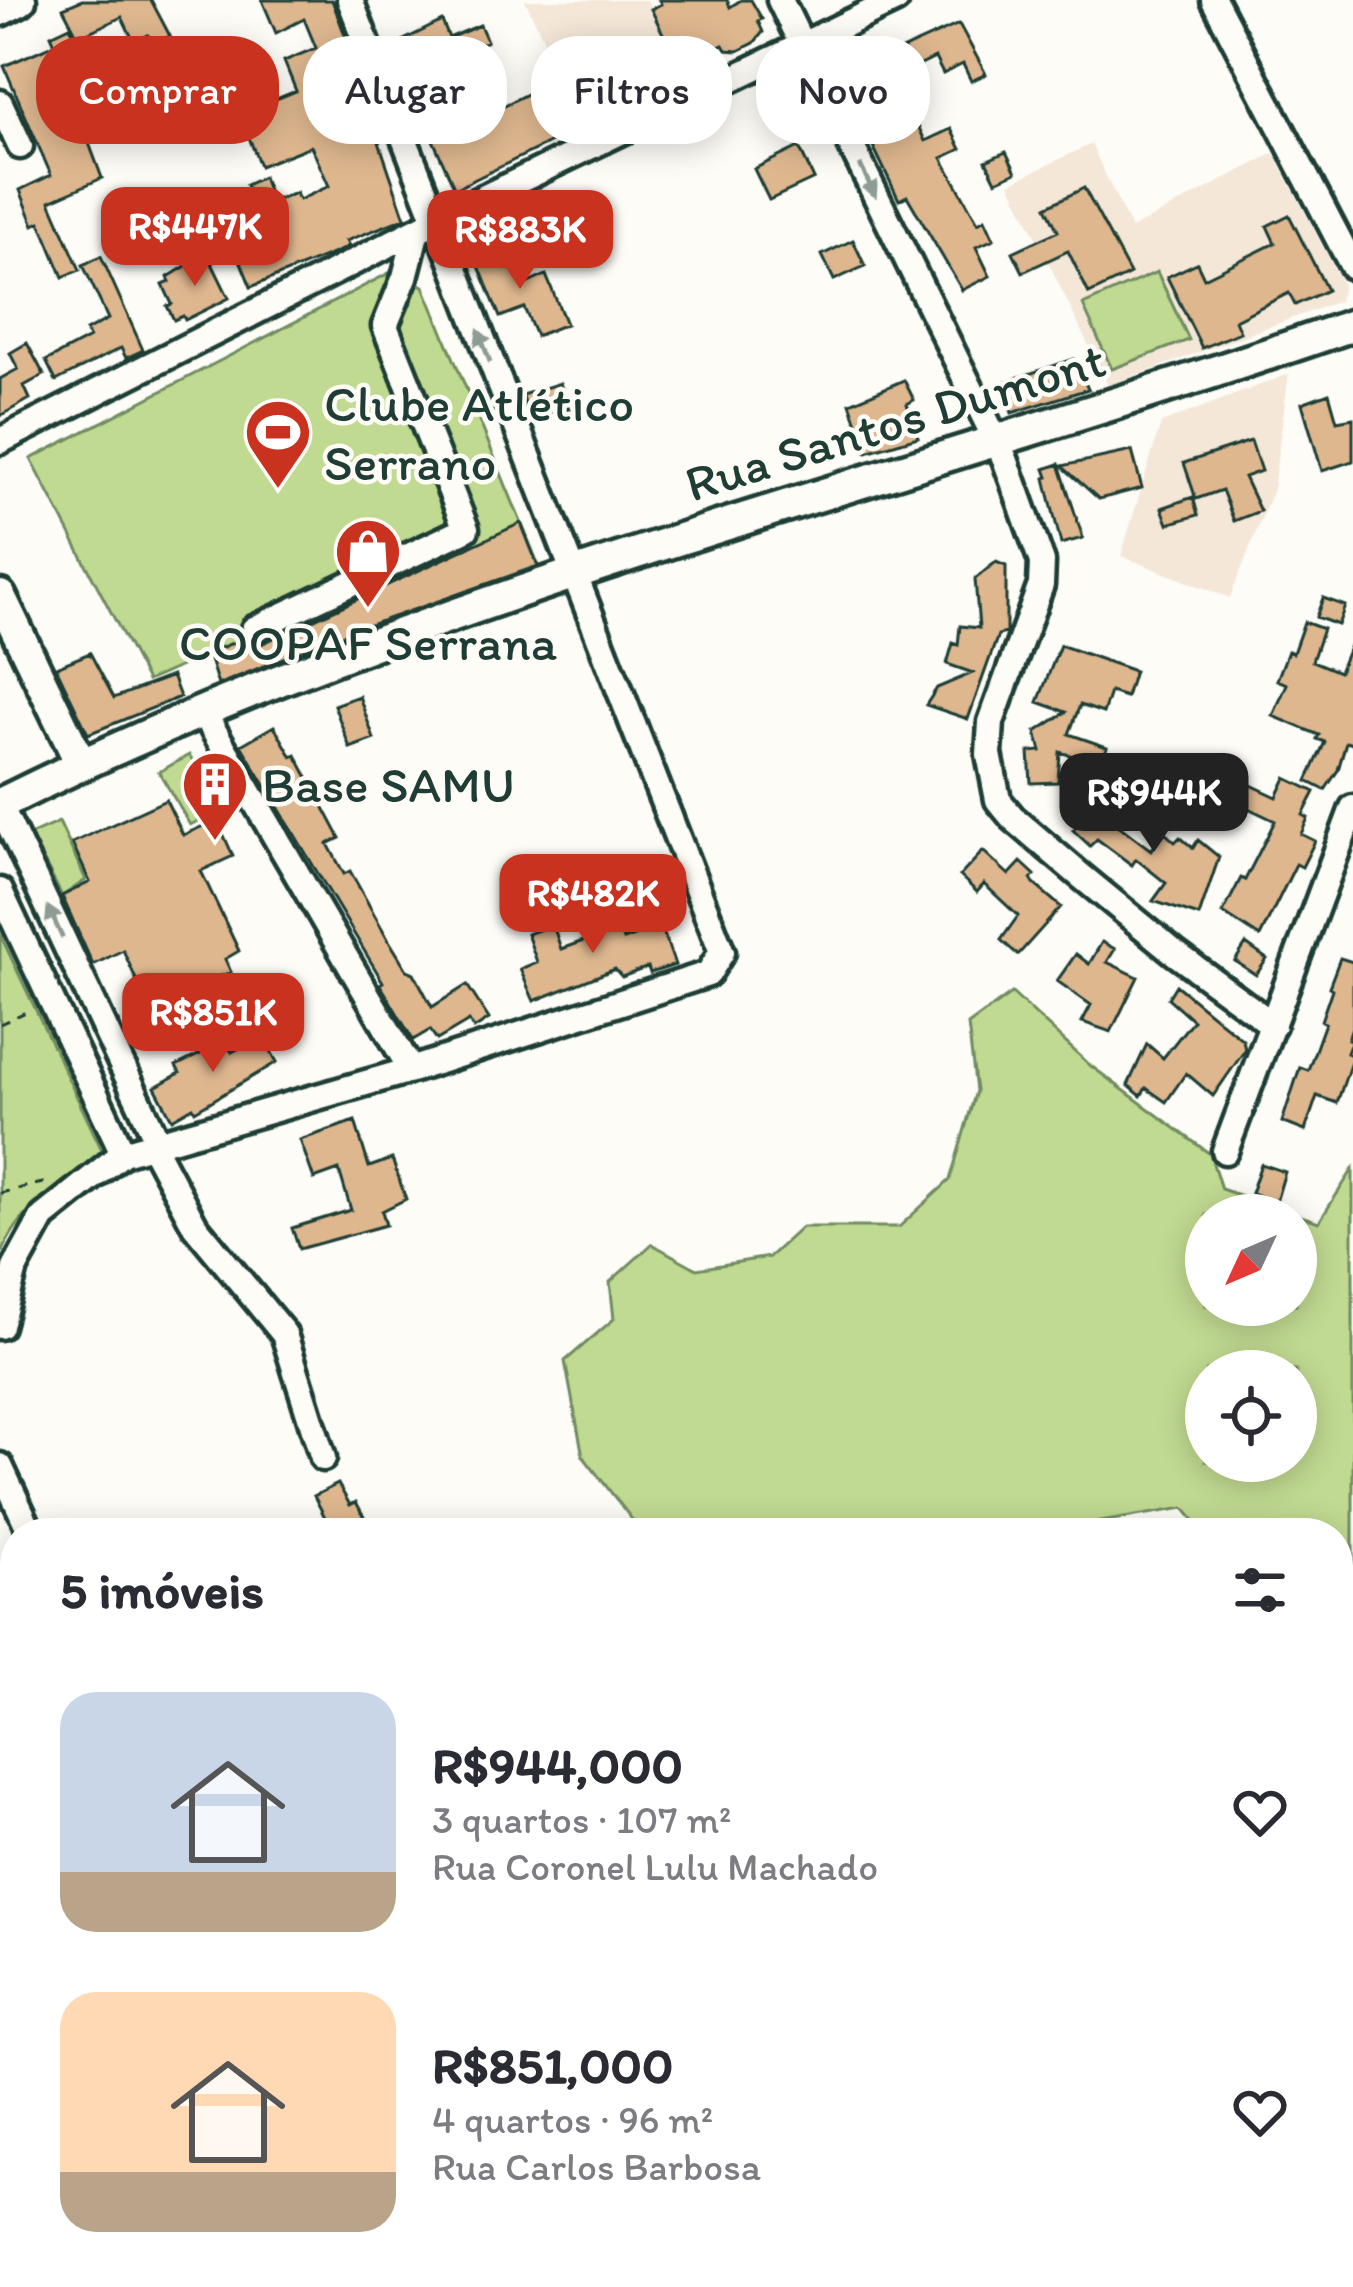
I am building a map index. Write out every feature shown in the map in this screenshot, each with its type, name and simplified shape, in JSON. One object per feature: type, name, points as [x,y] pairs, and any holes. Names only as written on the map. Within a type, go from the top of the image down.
[{"type":"main road","points":[[0,10],[20,0]]},
{"type":"main road","name":"Rua Santos Dumont","points":[[0,804],[203,712],[572,572],[1353,325]]},
{"type":"main road","points":[[0,596],[81,764]]},
{"type":"street","points":[[0,1326],[15,1268],[43,1217],[124,1153],[411,1070],[708,974],[722,952],[572,572],[426,225],[350,0]]},
{"type":"street","points":[[780,0],[797,36]]},
{"type":"street","points":[[818,36],[896,0]]},
{"type":"street","points":[[1214,0],[1353,267]]},
{"type":"street","points":[[0,441],[426,225],[756,66]]},
{"type":"street","points":[[0,103],[20,146]]},
{"type":"street","points":[[850,144],[996,440],[1042,562],[1041,585],[991,722],[989,754],[998,800],[1096,889],[1273,1025]]},
{"type":"street","points":[[254,629],[466,529],[385,326],[426,225]]},
{"type":"street","points":[[203,712],[411,1070]]},
{"type":"street","points":[[0,804],[195,1226],[284,1334],[323,1458]]},
{"type":"street","points":[[1225,1151],[1353,808]]},
{"type":"street","points":[[0,891],[124,1153]]},
{"type":"street","points":[[0,1466],[24,1518]]},
{"type":"path","points":[[0,1024],[34,1009],[47,992]]},
{"type":"shaded area","points":[[525,0],[647,0],[664,36],[542,36]]},
{"type":"shaded area","points":[[1091,144],[1131,229],[1274,153],[1343,285],[1339,301],[1108,386],[1010,183]]},
{"type":"shaded area","points":[[1289,374],[1273,489],[1230,598],[1121,556],[1161,423]]},
{"type":"green space","name":"Clube Atlético Serrano","points":[[393,271],[424,286],[539,566],[220,688],[208,654],[147,681],[31,459]]},
{"type":"green space","points":[[1157,272],[1189,340],[1112,369],[1083,305]]},
{"type":"green space","points":[[189,755],[222,809],[190,825],[159,772]]},
{"type":"green space","points":[[59,822],[86,880],[62,896],[30,835]]},
{"type":"green space","points":[[0,934],[110,1167],[58,1191],[31,1210],[0,1257]]},
{"type":"green space","points":[[1012,993],[1091,1066],[1210,1154],[1221,1189],[1236,1194],[1185,1194],[1185,1326],[1317,1326],[1317,1221],[1353,1169],[1353,1518],[1192,1518],[1184,1508],[1124,1518],[631,1518],[583,1456],[565,1361],[614,1319],[610,1282],[652,1244],[697,1269],[769,1257],[802,1227],[899,1227],[950,1180],[976,1091],[968,1025]]},
{"type":"building","points":[[82,0],[151,0],[170,36],[131,36],[122,17],[77,36],[63,8]]},
{"type":"building","points":[[262,0],[332,0],[345,36],[311,36],[304,19],[276,33]]},
{"type":"building","points":[[659,0],[727,0],[730,7],[751,0],[762,19],[758,21],[763,32],[738,51],[732,50],[732,36],[664,36],[651,9],[661,4]]},
{"type":"building","points":[[442,21],[448,36],[412,36]]},
{"type":"building","points":[[959,24],[986,74],[971,81],[963,64],[943,74],[935,58],[930,60],[930,37]]},
{"type":"building","points":[[480,25],[485,36],[454,36]]},
{"type":"building","points":[[70,26],[74,36],[51,36]]},
{"type":"building","points":[[36,52],[36,140],[4,66]]},
{"type":"building","points":[[303,53],[303,144],[380,144],[405,218],[251,287],[221,213],[252,200],[246,185],[263,177],[272,201],[296,193],[299,200],[329,186],[311,146],[260,166],[252,144],[279,144],[279,98],[296,91],[284,61]]},
{"type":"building","points":[[531,92],[531,144],[547,144],[455,189],[435,144],[507,144],[507,104]]},
{"type":"building","points":[[951,129],[961,149],[942,158],[978,223],[985,219],[994,239],[976,247],[990,276],[962,290],[907,196],[899,200],[872,144],[930,144],[930,139]]},
{"type":"building","points":[[38,144],[89,144],[102,178],[50,201],[80,270],[63,277],[40,222],[34,225],[20,190],[51,175]]},
{"type":"building","points":[[799,147],[814,179],[769,200],[754,169]]},
{"type":"building","points":[[1006,152],[1016,172],[996,181],[986,161]]},
{"type":"building","points":[[1084,188],[1130,274],[1089,294],[1068,251],[1023,272],[1013,252],[1058,231],[1046,207]]},
{"type":"building","points":[[1289,215],[1327,290],[1295,305],[1289,293],[1235,320],[1240,332],[1202,348],[1167,277],[1197,263],[1204,278],[1275,243],[1267,226]]},
{"type":"building","points":[[853,240],[865,266],[834,280],[822,255]]},
{"type":"building","points":[[508,246],[524,285],[546,275],[566,324],[536,336],[524,308],[500,317],[476,259]]},
{"type":"building","points":[[207,253],[229,298],[185,320],[183,316],[174,320],[163,285]]},
{"type":"building","points":[[101,256],[143,350],[126,358],[121,348],[56,381],[46,361],[89,338],[86,331],[108,319],[83,265]]},
{"type":"building","points":[[27,343],[44,375],[24,386],[30,399],[0,416],[0,379],[18,369],[10,353]]},
{"type":"building","points":[[1074,359],[1088,389],[1012,413],[1001,383]]},
{"type":"building","points":[[904,380],[914,400],[907,404],[918,437],[867,452],[850,403]]},
{"type":"building","points":[[560,383],[569,409],[532,421],[522,395]]},
{"type":"building","points":[[1329,393],[1337,421],[1353,418],[1353,461],[1322,471],[1302,403]]},
{"type":"building","points":[[1251,441],[1261,471],[1244,477],[1260,511],[1234,521],[1222,490],[1196,499],[1184,463]]},
{"type":"building","points":[[1132,451],[1142,488],[1099,499],[1062,466]]},
{"type":"building","points":[[1059,464],[1083,538],[1061,544],[1045,478],[1045,469]]},
{"type":"building","points":[[1193,497],[1198,515],[1168,524],[1162,508]]},
{"type":"building","name":"COOPAF Serrana","points":[[521,523],[538,566],[322,642],[218,685],[208,653],[242,639],[261,644]]},
{"type":"building","points":[[996,562],[1006,566],[1006,633],[998,635],[968,719],[926,705],[937,688],[973,673],[947,664],[953,643],[958,645],[960,626],[979,628],[975,579]]},
{"type":"building","points":[[1323,598],[1345,606],[1338,625],[1316,617]]},
{"type":"building","points":[[1304,622],[1323,629],[1312,661],[1339,672],[1353,638],[1353,744],[1346,742],[1338,770],[1325,790],[1307,781],[1325,742],[1273,716],[1287,684],[1277,680]]},
{"type":"building","points":[[1060,645],[1134,671],[1126,697],[1110,692],[1103,713],[1080,705],[1069,734],[1107,747],[1101,765],[1060,752],[1058,782],[1031,783],[1029,752],[1041,751],[1036,732],[1066,712],[1038,702]]},
{"type":"building","points":[[90,653],[114,698],[172,676],[180,697],[88,734],[56,667]]},
{"type":"building","points":[[359,696],[374,739],[350,748],[334,705]]},
{"type":"building","points":[[274,726],[292,757],[296,755],[340,838],[328,844],[344,874],[350,871],[432,1007],[467,985],[489,1019],[474,1029],[469,1021],[437,1040],[430,1030],[413,1040],[241,745]]},
{"type":"building","points":[[1286,778],[1315,792],[1303,815],[1308,818],[1301,834],[1315,841],[1302,867],[1296,864],[1260,937],[1223,913],[1275,821],[1242,805],[1251,785],[1277,797]]},
{"type":"building","points":[[1127,790],[1138,801],[1119,826],[1151,850],[1165,833],[1193,848],[1198,840],[1219,857],[1199,916],[1153,901],[1166,883],[1136,859],[1132,865],[1097,839],[1090,846],[1073,830],[1112,793],[1117,797]]},
{"type":"building","points":[[166,800],[183,835],[217,820],[233,856],[201,871],[239,951],[225,959],[231,972],[176,995],[171,984],[143,995],[123,950],[93,965],[62,896],[90,882],[72,843]]},
{"type":"building","points":[[983,851],[1009,875],[1021,862],[1035,875],[1034,884],[1061,907],[1018,955],[1001,940],[1018,916],[984,884],[977,892],[960,876]]},
{"type":"building","points":[[568,866],[573,884],[536,893],[532,875]]},
{"type":"building","points":[[611,906],[623,940],[661,926],[675,965],[650,973],[648,967],[622,977],[615,969],[534,1001],[520,969],[537,962],[527,934],[553,925],[561,949],[597,936],[589,914]]},
{"type":"building","points":[[1102,942],[1115,949],[1107,962],[1138,977],[1111,1032],[1082,1022],[1091,1005],[1057,981],[1076,954],[1089,964]]},
{"type":"building","points":[[1246,944],[1267,959],[1256,975],[1235,961]]},
{"type":"building","points":[[1340,958],[1353,962],[1353,1024],[1348,1039],[1352,1040],[1347,1053],[1353,1056],[1337,1103],[1317,1096],[1305,1131],[1282,1122],[1300,1067],[1308,1070],[1325,1023],[1321,1021]]},
{"type":"building","points":[[1176,985],[1243,1040],[1245,1050],[1213,1096],[1186,1073],[1166,1102],[1146,1088],[1141,1096],[1128,1085],[1147,1044],[1163,1058],[1193,1020],[1168,998]]},
{"type":"building","points":[[262,1036],[277,1062],[195,1111],[193,1107],[172,1119],[155,1087],[180,1073],[176,1066],[225,1042],[232,1052]]},
{"type":"building","points":[[355,1121],[369,1167],[392,1159],[406,1199],[382,1211],[386,1225],[299,1249],[292,1228],[351,1210],[339,1170],[314,1179],[300,1140]]},
{"type":"building","points":[[1261,1164],[1285,1172],[1278,1194],[1251,1193]]},
{"type":"building","points":[[338,1484],[365,1518],[325,1518],[314,1496]]},
{"type":"place","name":"Clube Atlético Serrano","points":[[278,491]]},
{"type":"place","name":"COOPAF Serrana","points":[[368,610]]},
{"type":"place","name":"Base SAMU","points":[[215,843]]}]
